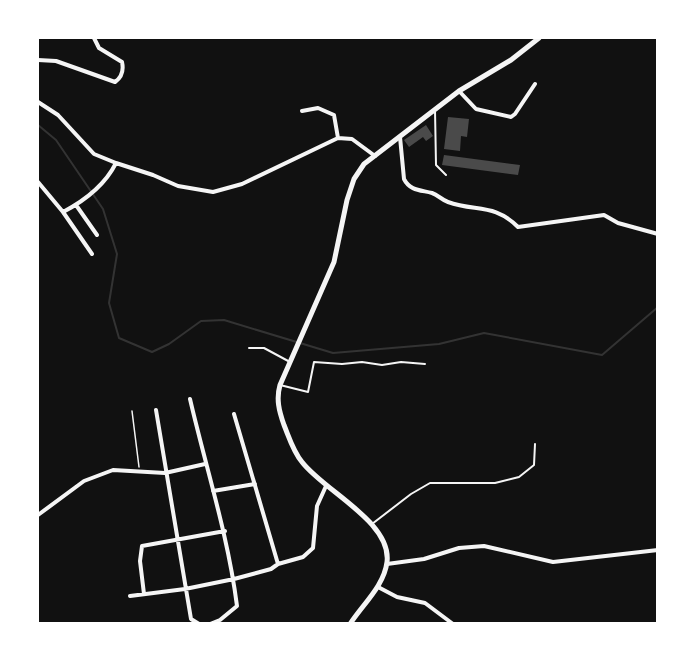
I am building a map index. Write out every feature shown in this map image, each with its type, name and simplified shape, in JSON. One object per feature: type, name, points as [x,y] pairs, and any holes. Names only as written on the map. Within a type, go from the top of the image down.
[{"type":"main road","points":[[350,624],[378,587],[387,564],[388,546],[372,524],[302,463],[294,450],[278,406],[277,394],[334,262],[347,200],[354,179],[364,164],[459,91],[511,60],[539,38]]},
{"type":"street","points":[[38,60],[56,61],[115,82],[120,78],[124,69],[122,62],[99,48],[94,38]]},
{"type":"street","points":[[459,91],[476,109],[511,117],[536,84]]},
{"type":"street","points":[[38,102],[58,115],[94,154],[178,186],[213,192],[242,184],[338,138],[352,140],[375,156]]},
{"type":"street","points":[[302,111],[318,108],[334,115],[338,138]]},
{"type":"street","points":[[400,137],[404,179],[407,185],[416,190],[434,194],[447,202],[493,211],[507,216],[518,227],[604,215],[618,223],[657,234]]},
{"type":"street","points":[[63,212],[76,206],[101,185],[116,163]]},
{"type":"street","points":[[38,182],[63,212],[92,254]]},
{"type":"street","points":[[76,206],[97,235]]},
{"type":"street","points":[[190,399],[205,464],[225,531],[237,606],[220,620],[210,624]]},
{"type":"street","points":[[156,410],[190,620],[199,624]]},
{"type":"street","points":[[234,414],[278,564]]},
{"type":"street","points":[[38,515],[84,480],[113,471],[165,473],[205,464]]},
{"type":"street","points":[[213,491],[255,484]]},
{"type":"street","points":[[130,596],[185,589],[234,579],[271,569],[278,564],[303,556],[313,548],[317,506],[326,486]]},
{"type":"street","points":[[144,594],[140,561],[142,546],[225,531]]},
{"type":"street","points":[[387,564],[424,559],[459,548],[484,546],[553,562],[657,550]]},
{"type":"street","points":[[378,587],[397,597],[424,603],[453,624]]},
{"type":"lane","points":[[435,110],[436,165],[446,175]]},
{"type":"lane","points":[[249,348],[264,348],[290,362]]},
{"type":"lane","points":[[280,385],[308,392],[314,362],[425,364]]},
{"type":"lane","points":[[372,524],[411,494],[430,483],[495,483],[519,477],[534,465],[535,444]]},
{"type":"path","points":[[132,411],[140,472]]},
{"type":"building","points":[[448,117],[469,119],[467,137],[461,136],[460,151],[444,149]]},
{"type":"building","points":[[426,125],[433,136],[426,141],[423,137],[409,147],[404,140]]},
{"type":"building","points":[[444,155],[520,165],[518,175],[442,165]]},
{"type":"waterway","points":[[38,125],[56,140],[103,209],[117,254],[109,303],[119,338],[152,352],[169,344],[201,321],[224,320],[333,353],[439,344],[484,333],[602,355],[658,307]]}]
